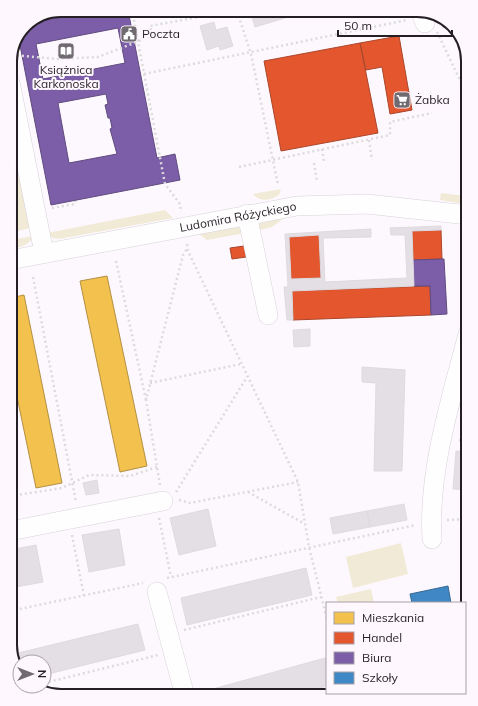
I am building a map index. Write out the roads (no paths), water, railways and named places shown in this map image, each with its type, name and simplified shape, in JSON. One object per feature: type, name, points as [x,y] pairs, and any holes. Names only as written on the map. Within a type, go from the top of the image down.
[{"type":"street","points":[[17,117],[44,253]]},
{"type":"street","name":"Ludomira Różyckiego","points":[[17,259],[247,214],[297,206],[343,203],[403,207],[461,214]]},
{"type":"street","points":[[247,214],[268,315]]},
{"type":"street","points":[[432,530],[438,454],[461,362]]},
{"type":"street","points":[[17,530],[163,500]]},
{"type":"street","points":[[156,584],[183,689]]},
{"type":"place","name":"Poczta","points":[[129,34]]},
{"type":"place","name":"Książnica Karkonoska","points":[[66,51]]},
{"type":"place","name":"Żabka","points":[[402,100]]}]
